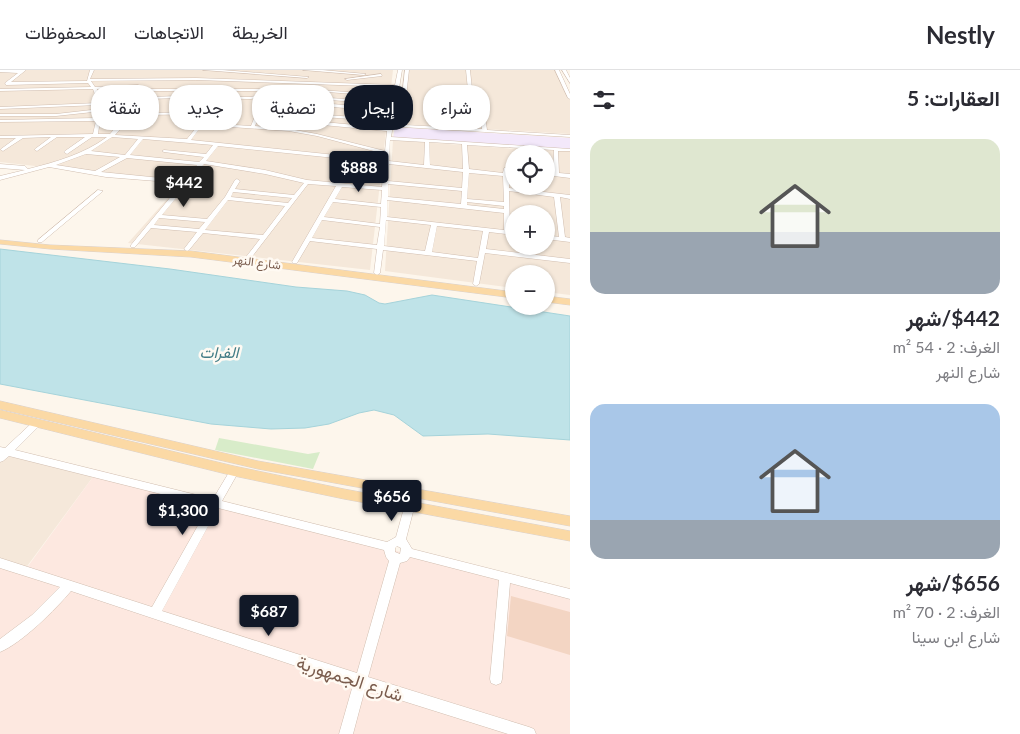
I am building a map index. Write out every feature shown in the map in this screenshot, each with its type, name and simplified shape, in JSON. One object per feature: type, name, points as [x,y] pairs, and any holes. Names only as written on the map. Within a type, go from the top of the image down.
[{"type":"main road","name":"شارع النهر","points":[[0,236],[40,241],[187,249],[218,255],[505,294]]},
{"type":"main road","name":"شارع النهر","points":[[0,242],[249,257],[505,288]]},
{"type":"main road","points":[[555,294],[570,296]]},
{"type":"main road","points":[[555,300],[570,302]]},
{"type":"main road","points":[[0,405],[258,465],[570,521]]},
{"type":"main road","points":[[0,414],[234,471],[409,508],[570,536]]},
{"type":"main road","points":[[492,523],[494,507]]},
{"type":"street","points":[[88,79],[92,70]]},
{"type":"street","points":[[205,70],[349,79],[399,73]]},
{"type":"street","points":[[283,82],[286,70]]},
{"type":"street","points":[[305,70],[381,75]]},
{"type":"street","points":[[404,85],[406,70]]},
{"type":"street","points":[[468,70],[470,90],[480,95],[485,131]]},
{"type":"street","points":[[557,70],[570,98]]},
{"type":"street","points":[[564,70],[570,71]]},
{"type":"street","points":[[564,70],[569,80]]},
{"type":"street","points":[[0,71],[23,71]]},
{"type":"street","points":[[2,87],[23,71]]},
{"type":"street","points":[[150,78],[162,76]]},
{"type":"street","points":[[0,79],[150,78],[369,85]]},
{"type":"street","points":[[2,87],[88,79]]},
{"type":"street","points":[[88,79],[92,85]]},
{"type":"street","points":[[2,87],[91,88]]},
{"type":"street","points":[[159,90],[252,90]]},
{"type":"street","points":[[159,98],[252,98]]},
{"type":"street","points":[[0,104],[84,102]]},
{"type":"street","points":[[0,108],[91,105]]},
{"type":"street","points":[[0,115],[49,115],[91,111]]},
{"type":"street","points":[[0,121],[96,119],[93,134],[67,152]]},
{"type":"street","points":[[413,126],[570,136]]},
{"type":"street","points":[[0,178],[85,152],[113,135],[117,130]]},
{"type":"street","points":[[188,141],[196,130]]},
{"type":"street","points":[[281,130],[317,135],[387,153]]},
{"type":"street","points":[[306,130],[317,135]]},
{"type":"street","points":[[377,273],[383,226],[386,162],[390,130]]},
{"type":"street","points":[[37,150],[57,135]]},
{"type":"street","points":[[0,137],[113,135],[218,144],[505,176]]},
{"type":"street","points":[[3,150],[23,137]]},
{"type":"street","points":[[96,173],[126,156],[142,138]]},
{"type":"street","points":[[388,138],[505,146]]},
{"type":"street","points":[[427,141],[427,167]]},
{"type":"street","points":[[464,143],[466,171],[464,203]]},
{"type":"street","points":[[133,246],[218,144]]},
{"type":"street","points":[[570,150],[556,150],[556,173],[570,175]]},
{"type":"street","points":[[164,151],[208,156]]},
{"type":"street","points":[[85,152],[202,163],[265,172],[307,182],[385,190]]},
{"type":"street","points":[[46,164],[96,173],[169,180]]},
{"type":"street","points":[[0,166],[33,169]]},
{"type":"street","points":[[555,173],[570,175]]},
{"type":"street","points":[[187,249],[227,198],[237,181]]},
{"type":"street","points":[[249,257],[307,182]]},
{"type":"street","points":[[385,182],[465,190]]},
{"type":"street","points":[[295,262],[340,185]]},
{"type":"street","points":[[562,186],[560,196],[562,239]]},
{"type":"street","points":[[232,190],[296,197]]},
{"type":"street","points":[[40,241],[100,191]]},
{"type":"street","points":[[552,195],[570,197]]},
{"type":"street","points":[[227,198],[289,205]]},
{"type":"street","points":[[385,198],[505,207]]},
{"type":"street","points":[[331,200],[384,206]]},
{"type":"street","points":[[157,216],[209,221]]},
{"type":"street","points":[[320,218],[383,226]]},
{"type":"street","points":[[383,218],[505,232]]},
{"type":"street","points":[[428,254],[434,224]]},
{"type":"street","points":[[149,226],[264,237]]},
{"type":"street","points":[[476,284],[486,230]]},
{"type":"street","points":[[555,238],[570,240]]},
{"type":"street","points":[[308,239],[481,260]]},
{"type":"street","points":[[483,251],[570,261]]},
{"type":"street","points":[[0,459],[4,450],[37,423]]},
{"type":"street","points":[[4,450],[388,546],[400,542],[407,547],[408,552]]},
{"type":"street","points":[[154,614],[234,471]]},
{"type":"street","points":[[400,542],[409,508]]},
{"type":"street","points":[[388,546],[390,554],[396,558],[402,558],[408,552]]},
{"type":"street","points":[[408,552],[570,594]]},
{"type":"street","points":[[346,734],[396,558]]},
{"type":"street","name":"شارع الجمهورية","points":[[0,563],[530,734]]},
{"type":"street","points":[[496,679],[505,577]]},
{"type":"street","points":[[0,646],[40,617],[52,606],[68,586]]},
{"type":"shaded area","points":[[0,70],[393,70],[391,85],[344,85],[344,130],[386,130],[370,270],[128,243],[167,199],[189,180],[106,174],[0,162]]},
{"type":"shaded area","points":[[408,70],[557,70],[570,100],[570,134],[490,129],[490,85],[423,85],[423,125],[413,125],[413,85],[406,85]]},
{"type":"shaded area","points":[[413,128],[570,138],[570,149],[555,148],[555,145],[506,145],[393,138],[394,130],[413,130]]},
{"type":"shaded area","points":[[393,140],[505,148],[505,195],[555,195],[555,150],[570,151],[570,295],[555,293],[555,265],[505,265],[505,287],[385,271]]},
{"type":"shaded area","points":[[0,451],[98,470],[25,569],[0,561]]},
{"type":"shaded area","points":[[98,470],[570,598],[570,734],[0,734],[0,561],[26,569]]},
{"type":"green space","points":[[219,438],[308,454],[320,452],[313,469],[215,450]]},
{"type":"water","name":"الفرات","points":[[0,249],[170,269],[296,287],[347,291],[365,295],[379,303],[385,304],[432,295],[505,306],[505,315],[555,314],[570,316],[570,440],[488,434],[423,436],[394,415],[374,410],[359,413],[329,424],[305,428],[271,429],[211,424],[0,384]]},
{"type":"building","points":[[511,596],[570,612],[570,655],[507,636]]}]
